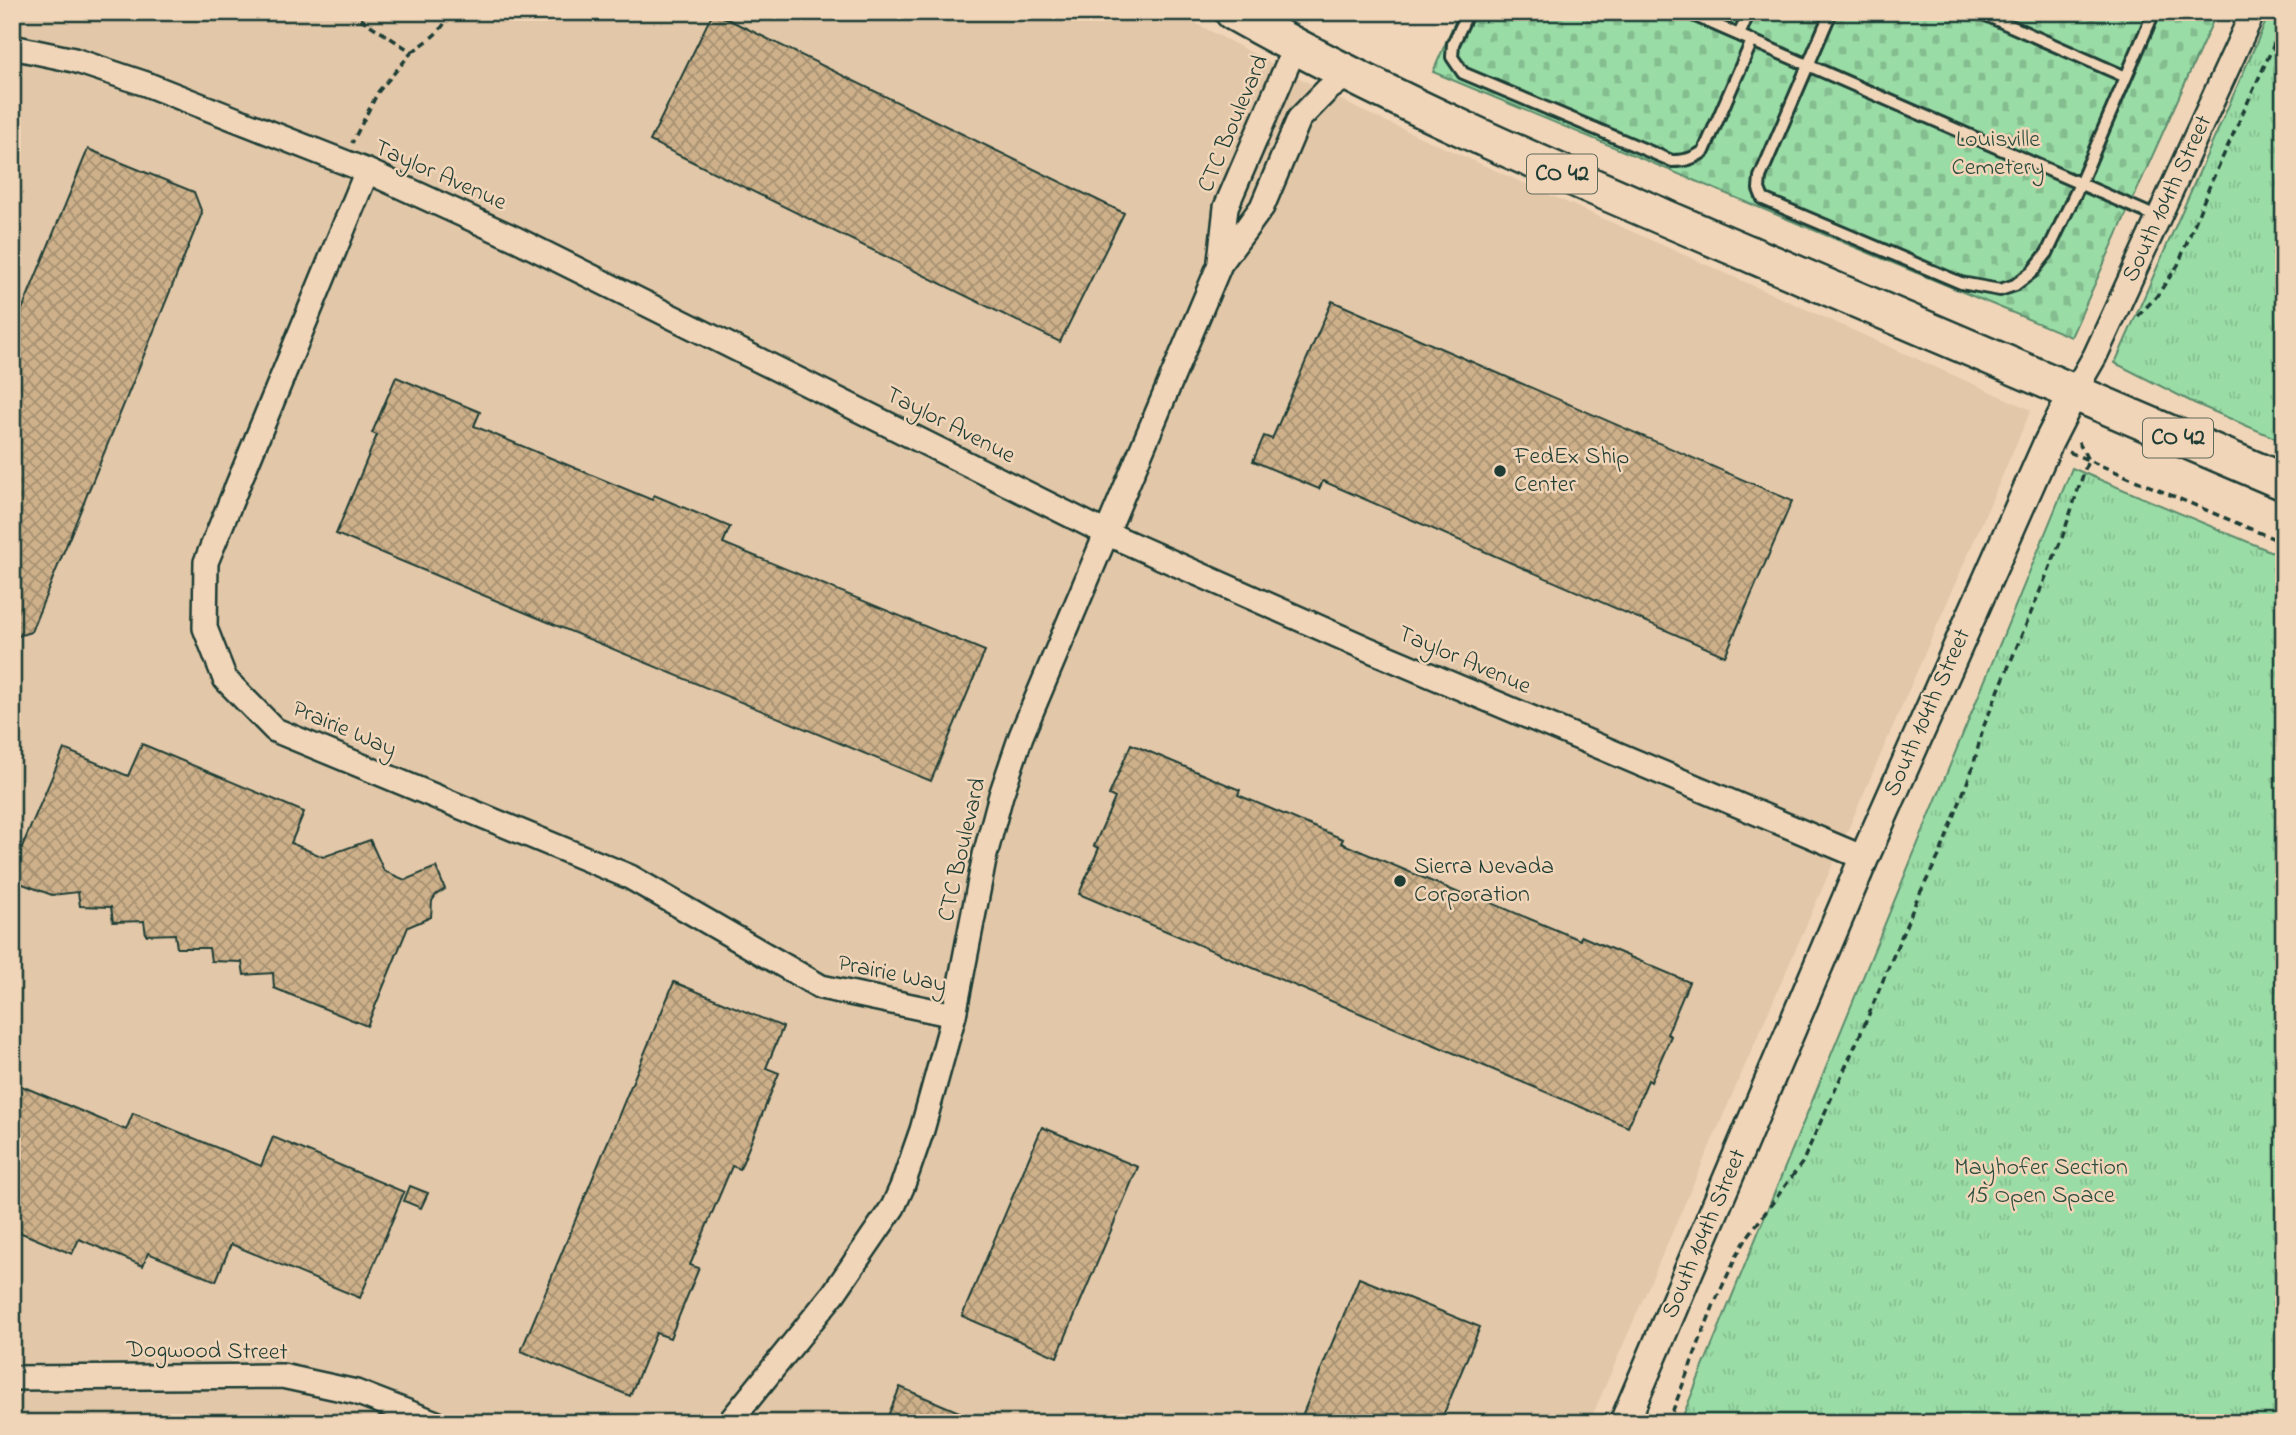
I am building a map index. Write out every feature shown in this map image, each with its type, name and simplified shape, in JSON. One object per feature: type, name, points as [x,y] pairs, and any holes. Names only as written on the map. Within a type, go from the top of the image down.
[{"type":"main road","name":"CO 42","points":[[1233,12],[1295,47],[1427,113],[1585,184],[2284,482]]},
{"type":"street","name":"South 104th Street","points":[[1624,1423],[1864,858],[2048,443],[2095,356],[2253,12]]},
{"type":"street","name":"Taylor Avenue","points":[[12,47],[74,60],[146,84],[367,171],[516,239],[1106,534],[1368,649],[1864,858]]},
{"type":"street","name":"CTC Boulevard","points":[[1220,264],[1226,207],[1295,47]]},
{"type":"street","name":"CTC Boulevard","points":[[729,1423],[834,1293],[893,1207],[922,1130],[954,1015],[980,881],[1001,795],[1021,736],[1220,264],[1262,207],[1299,119],[1327,90],[1349,74]]},
{"type":"street","name":"Prairie Way","points":[[367,171],[206,562],[205,628],[225,679],[275,730],[630,877],[821,987],[954,1015]]},
{"type":"street","name":"Dogwood Street","points":[[12,1378],[282,1376],[356,1392],[436,1423]]},
{"type":"lane","points":[[1468,12],[1454,44],[1452,57],[1463,73],[1672,161],[1695,158],[1704,151],[1752,41]]},
{"type":"lane","points":[[1686,12],[2159,218]]},
{"type":"lane","points":[[1739,36],[1749,12]]},
{"type":"lane","points":[[1831,12],[1760,177],[1759,190],[1763,199],[1961,283],[2000,290],[2024,279],[2047,253],[2080,184],[2154,12]]},
{"type":"lane","points":[[1979,12],[2126,77]]},
{"type":"path","points":[[350,12],[412,52]]},
{"type":"path","points":[[342,162],[378,92],[412,52],[432,38],[447,22],[450,12]]},
{"type":"path","points":[[2136,317],[2156,297],[2178,265],[2210,185],[2272,49],[2284,14]]},
{"type":"path","points":[[1668,1423],[1714,1304],[1737,1255],[1802,1163],[1917,899],[1940,854],[1973,767],[1983,728],[2062,538],[2088,460],[2078,441]]},
{"type":"path","points":[[2048,443],[2284,543]]},
{"type":"shaded area","points":[[12,12],[1174,12],[1360,110],[2031,410],[1589,1423],[12,1423]]},
{"type":"green space","name":"Louisville Cemetery","points":[[1459,12],[2217,12],[2071,337],[1433,72]]},
{"type":"green space","points":[[2270,12],[2284,12],[2284,442],[2194,403],[2115,363]]},
{"type":"green space","name":"Mayhofer Section 15 Open Space","points":[[2072,468],[2284,557],[2284,1423],[1680,1423]]},
{"type":"building","points":[[713,12],[1124,213],[1060,342],[650,141]]},
{"type":"building","points":[[88,149],[194,192],[202,213],[31,632],[12,638],[12,334]]},
{"type":"building","name":"FedEx Ship Center","points":[[1332,301],[1792,501],[1725,656],[1323,481],[1319,489],[1253,461],[1264,436],[1272,439]]},
{"type":"building","points":[[396,377],[480,412],[474,426],[652,500],[654,495],[730,527],[723,543],[985,651],[931,781],[336,534],[377,435],[372,433]]},
{"type":"building","points":[[142,744],[304,812],[291,843],[323,857],[370,840],[384,871],[405,880],[436,867],[445,889],[432,901],[431,917],[408,927],[367,1026],[274,988],[273,973],[244,975],[242,962],[211,961],[209,948],[177,948],[175,934],[146,935],[144,921],[113,922],[111,907],[80,906],[78,892],[52,895],[12,880],[12,870],[64,749],[128,776]]},
{"type":"building","points":[[1131,744],[1240,790],[1238,795],[1343,839],[1341,843],[1473,899],[1475,896],[1580,940],[1581,936],[1689,982],[1667,1034],[1671,1036],[1628,1127],[1079,894],[1099,848],[1094,846],[1115,798],[1109,795]]},
{"type":"building","points":[[674,982],[783,1027],[766,1068],[779,1073],[740,1169],[732,1166],[690,1265],[699,1268],[670,1338],[656,1333],[630,1396],[521,1351]]},
{"type":"building","points":[[12,1082],[126,1130],[133,1113],[261,1166],[273,1137],[404,1192],[360,1298],[231,1244],[216,1281],[148,1253],[143,1266],[79,1239],[72,1254],[12,1229]]},
{"type":"building","points":[[1042,1127],[1138,1167],[1057,1357],[962,1316]]},
{"type":"building","points":[[410,1186],[428,1193],[421,1208],[404,1201]]},
{"type":"building","points":[[1359,1278],[1480,1327],[1440,1423],[1299,1423]]},
{"type":"building","points":[[900,1387],[985,1423],[885,1423]]},
{"type":"place","name":"FedEx Ship Center","points":[[1500,471]]},
{"type":"place","name":"Sierra Nevada Corporation","points":[[1400,881]]}]
